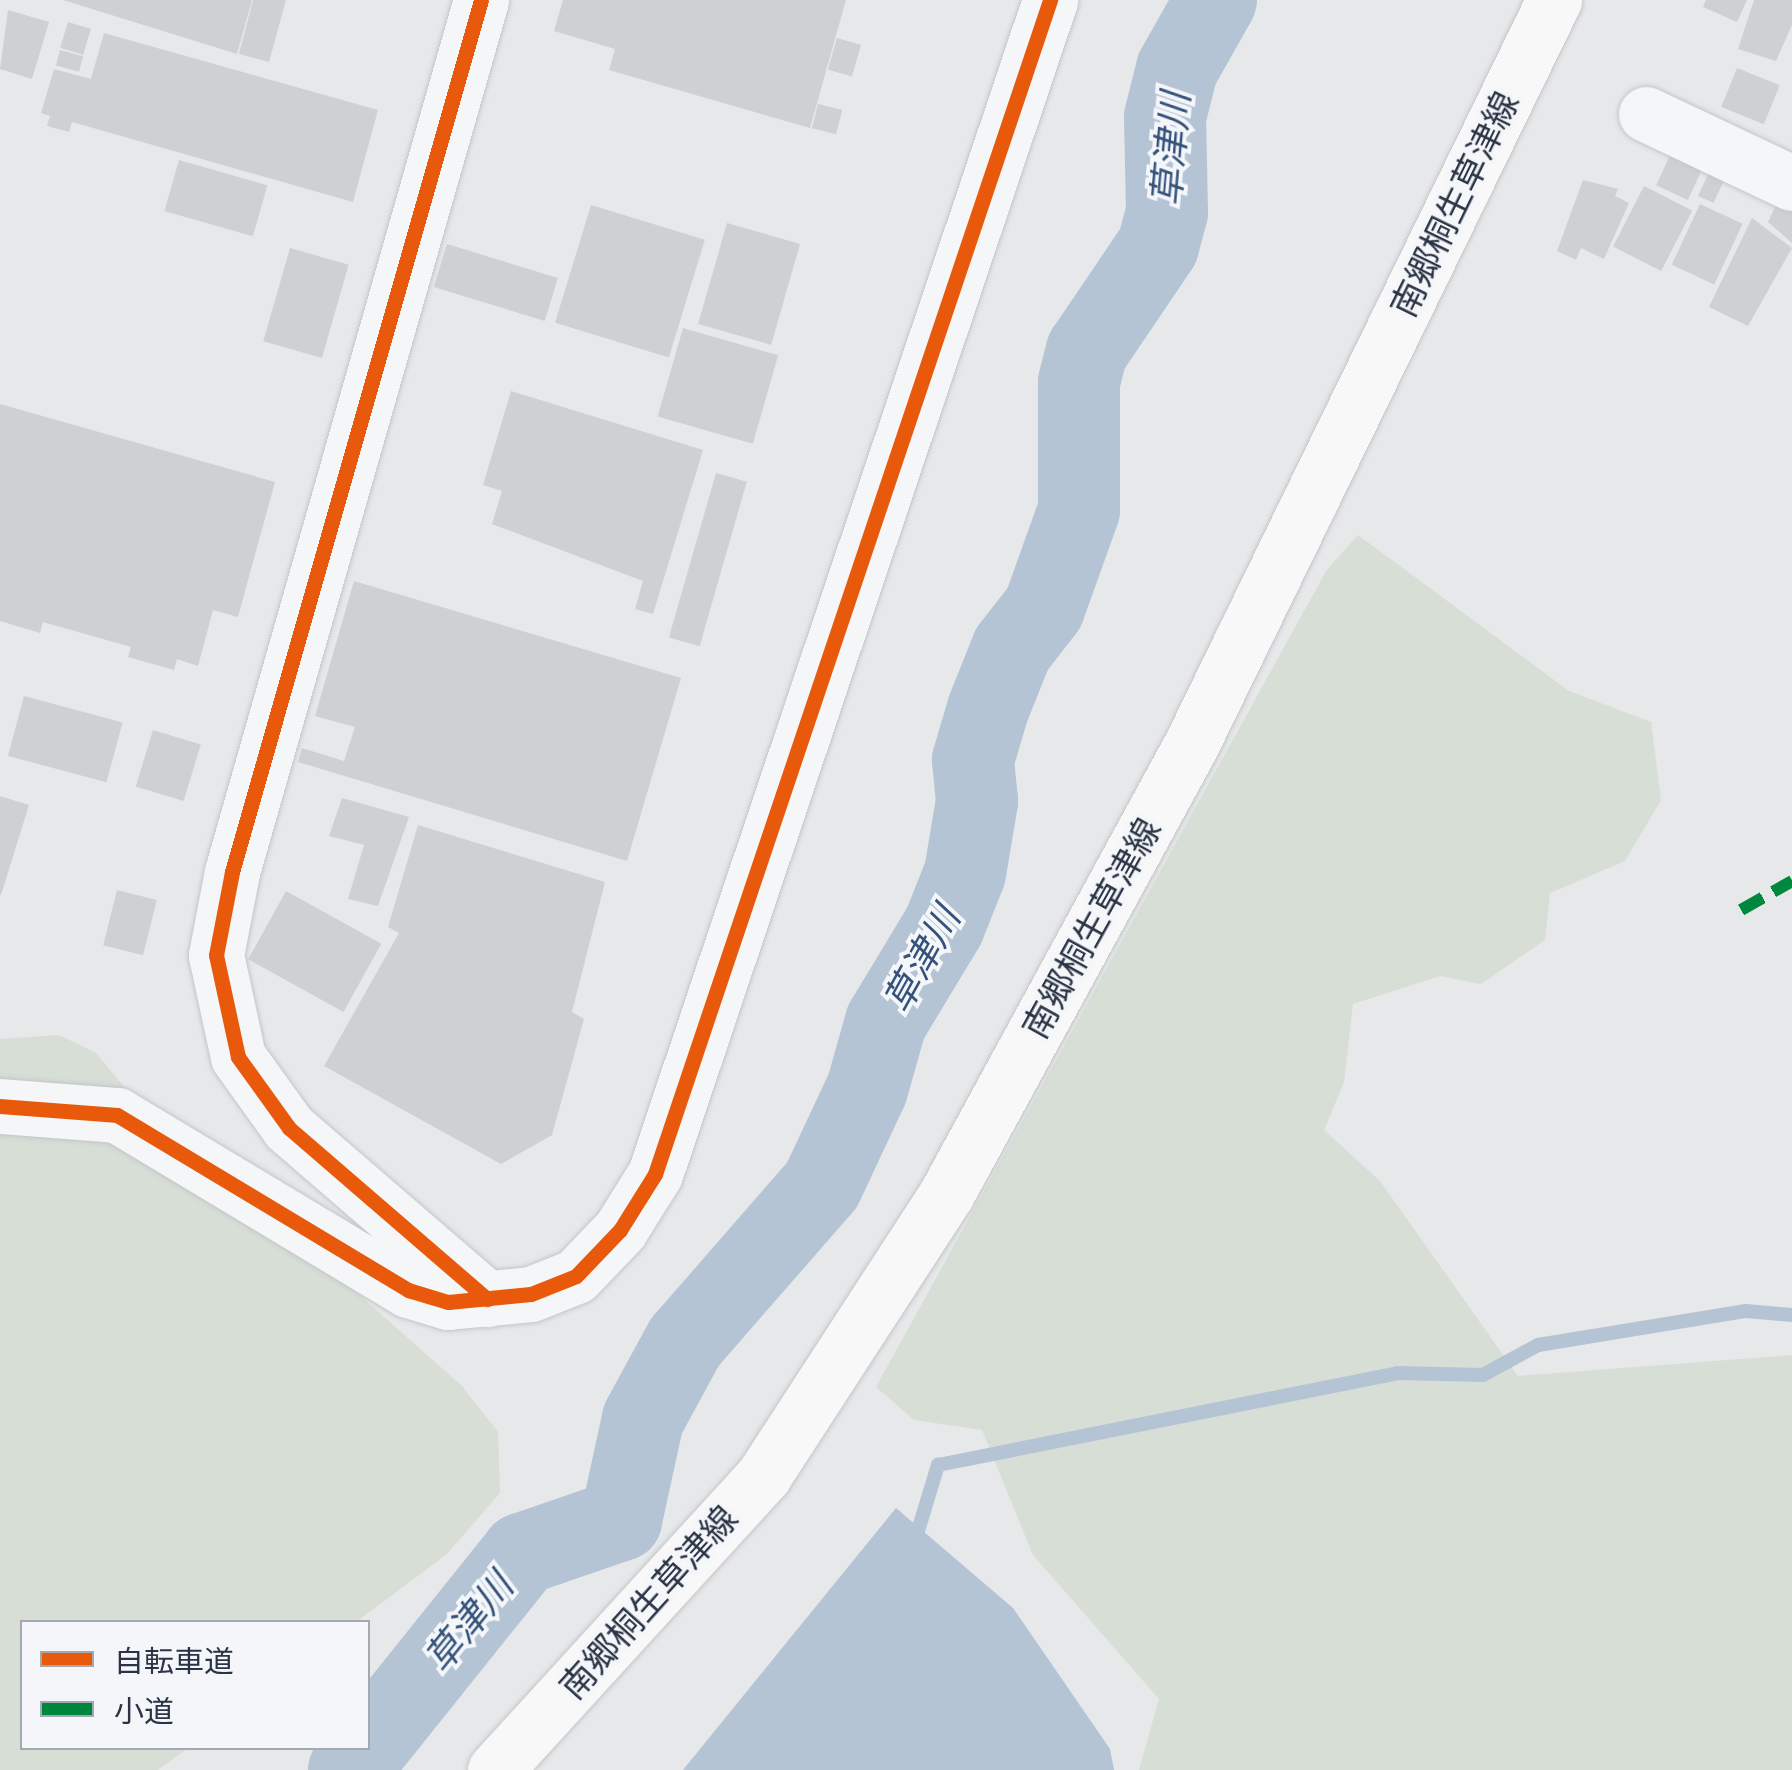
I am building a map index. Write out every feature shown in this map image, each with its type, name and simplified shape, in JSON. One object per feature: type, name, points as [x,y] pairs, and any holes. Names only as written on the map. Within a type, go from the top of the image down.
[{"type":"main road","name":"南郷桐生草津線","points":[[495,1770],[764,1475],[947,1193],[1191,745],[1554,0]]},
{"type":"street","points":[[481,0],[232,872],[216,956],[238,1058],[288,1128],[486,1299]]},
{"type":"street","points":[[0,1106],[117,1115],[408,1290],[448,1302],[531,1294],[576,1276],[620,1230],[655,1174],[1050,0]]},
{"type":"street","points":[[1646,114],[1792,183]]},
{"type":"shaded area","points":[[1358,535],[1569,691],[1651,722],[1661,800],[1625,861],[1550,893],[1545,940],[1481,984],[1440,976],[1353,1004],[1344,1082],[1324,1130],[1380,1181],[1518,1376],[1792,1355],[1792,1770],[1139,1770],[1159,1699],[1033,1555],[982,1430],[914,1420],[876,1387],[1326,571]]},
{"type":"shaded area","points":[[59,1035],[96,1053],[125,1088],[461,1385],[498,1432],[500,1493],[447,1554],[359,1620],[20,1620],[20,1750],[185,1750],[158,1770],[0,1770],[0,1039]]},
{"type":"water","points":[[896,1508],[1013,1608],[1110,1749],[1114,1770],[683,1770]]},
{"type":"building","points":[[63,0],[252,0],[237,54]]},
{"type":"building","points":[[253,0],[286,0],[269,62],[239,54]]},
{"type":"building","points":[[563,0],[846,0],[810,128],[609,70],[615,49],[554,31]]},
{"type":"building","points":[[1706,0],[1747,0],[1737,22],[1703,7]]},
{"type":"building","points":[[1754,0],[1792,0],[1792,25],[1776,61],[1738,49]]},
{"type":"building","points":[[8,10],[49,22],[32,79],[0,69]]},
{"type":"building","points":[[68,22],[91,29],[83,55],[60,48]]},
{"type":"building","points":[[104,33],[378,110],[353,202],[72,122],[69,132],[47,126],[50,116],[41,113],[54,69],[91,79]]},
{"type":"building","points":[[837,38],[861,45],[852,77],[828,70]]},
{"type":"building","points":[[60,50],[83,56],[79,72],[56,65]]},
{"type":"building","points":[[1737,68],[1780,85],[1764,124],[1721,107]]},
{"type":"building","points":[[818,104],[842,110],[836,134],[812,128]]},
{"type":"building","points":[[1673,149],[1705,164],[1688,200],[1656,185]]},
{"type":"building","points":[[179,160],[267,185],[253,236],[164,211]]},
{"type":"building","points":[[1712,166],[1727,173],[1713,203],[1698,196]]},
{"type":"building","points":[[1583,180],[1618,189],[1615,196],[1629,203],[1604,259],[1581,248],[1576,260],[1557,251]]},
{"type":"building","points":[[1644,186],[1692,211],[1661,271],[1613,247]]},
{"type":"building","points":[[1779,198],[1792,203],[1792,243],[1768,222]]},
{"type":"building","points":[[1700,204],[1743,224],[1714,285],[1672,265]]},
{"type":"building","points":[[591,205],[705,240],[669,357],[555,323]]},
{"type":"building","points":[[1752,218],[1792,248],[1748,326],[1709,307]]},
{"type":"building","points":[[727,223],[800,244],[771,345],[698,324]]},
{"type":"building","points":[[447,244],[558,278],[545,321],[434,287]]},
{"type":"building","points":[[290,248],[349,265],[322,358],[263,341]]},
{"type":"building","points":[[683,328],[778,355],[753,444],[658,416]]},
{"type":"building","points":[[511,391],[703,450],[653,614],[635,609],[643,581],[492,524],[502,491],[483,485]]},
{"type":"building","points":[[0,404],[275,482],[238,617],[213,610],[198,666],[177,659],[174,670],[128,657],[131,647],[43,622],[40,633],[0,621]]},
{"type":"building","points":[[716,473],[747,482],[700,646],[669,637]]},
{"type":"building","points":[[354,581],[681,678],[627,861],[298,762],[302,748],[344,761],[355,727],[315,716]]},
{"type":"building","points":[[24,696],[123,722],[106,782],[8,756]]},
{"type":"building","points":[[153,730],[201,745],[184,801],[136,786]]},
{"type":"building","points":[[0,796],[29,805],[1,895],[0,895]]},
{"type":"building","points":[[342,798],[409,817],[378,906],[348,899],[364,845],[329,836]]},
{"type":"building","points":[[418,825],[605,882],[572,1012],[584,1019],[552,1135],[501,1164],[324,1066],[399,933],[388,927]]},
{"type":"building","points":[[117,890],[157,900],[143,955],[103,945]]},
{"type":"building","points":[[286,891],[381,944],[344,1012],[248,959]]},
{"type":"waterway","name":"草津川","points":[[370,1744],[522,1554],[621,1520],[643,1419],[685,1342],[822,1185],[867,1089],[886,1022],[944,926],[965,873],[977,801],[973,760],[988,709],[1012,649],[1044,608],[1079,510],[1079,382],[1087,351],[1158,246],[1167,212],[1165,117],[1177,69],[1216,0]]},
{"type":"waterway","points":[[914,1544],[938,1465],[1397,1373],[1483,1375],[1538,1345],[1746,1311],[1792,1315]]},
{"type":"waterway","name":"草津川","points":[[349,1770],[365,1750]]},
{"type":"marked path","points":[[1741,910],[1792,881]]},
{"type":"cycle path","points":[[481,0],[232,872],[216,955],[238,1057],[289,1128],[487,1299]]},
{"type":"cycle path","points":[[0,1106],[117,1115],[408,1290],[448,1302],[531,1294],[576,1276],[620,1230],[655,1174],[1050,0]]}]
